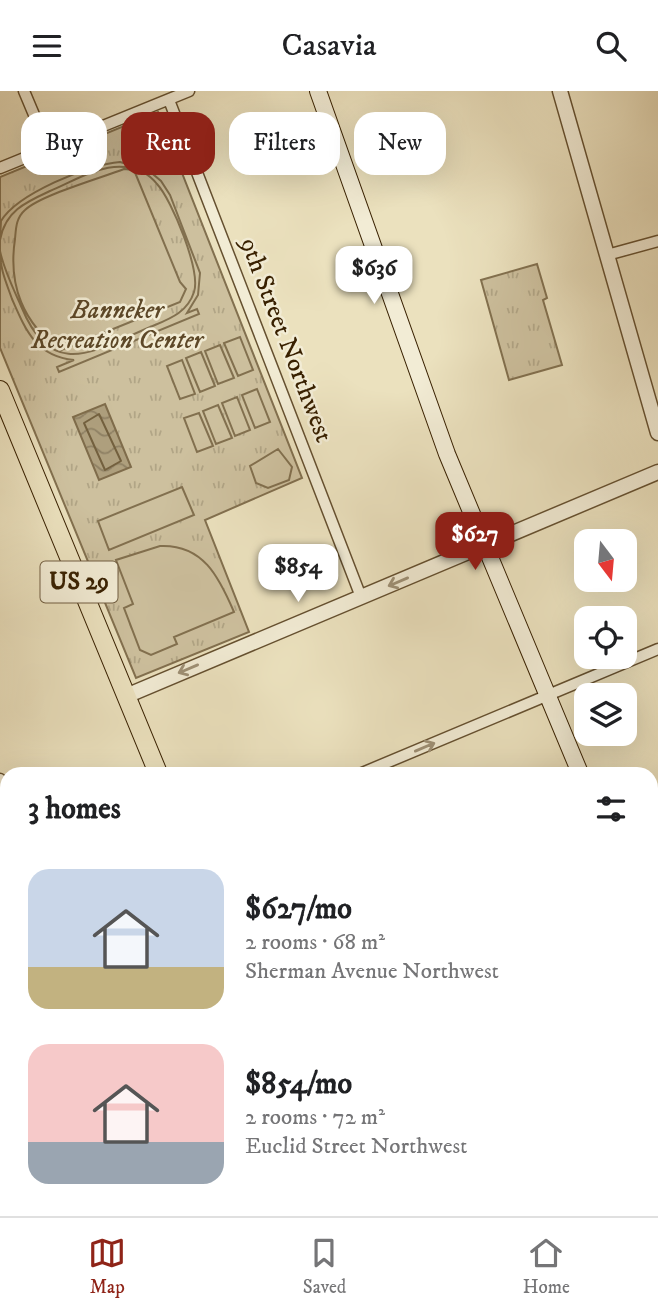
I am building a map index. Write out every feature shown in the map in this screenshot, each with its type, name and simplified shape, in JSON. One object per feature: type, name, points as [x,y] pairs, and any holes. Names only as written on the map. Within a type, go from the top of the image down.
[{"type":"highway","name":"US 29","points":[[0,390],[5,415],[156,767]]},
{"type":"main road","points":[[318,91],[431,412],[484,546],[577,767]]},
{"type":"street","points":[[24,91],[33,112]]},
{"type":"street","points":[[107,125],[189,91]]},
{"type":"street","points":[[560,91],[658,433]]},
{"type":"street","name":"9th Street Northwest","points":[[169,100],[361,597]]},
{"type":"street","points":[[0,168],[21,159]]},
{"type":"street","points":[[607,255],[658,241]]},
{"type":"street","points":[[126,696],[658,472]]},
{"type":"street","points":[[376,767],[658,649]]},
{"type":"green space","name":"Banneker Recreation Center","points":[[121,127],[121,175],[183,175],[302,478],[205,520],[249,632],[136,678],[0,348],[0,177],[21,168],[21,175],[107,175],[107,133]]},
{"type":"green space","points":[[120,162],[121,167],[107,168],[107,164]]},
{"type":"green space","points":[[121,170],[121,175],[136,175],[180,282],[186,289],[180,302],[61,350],[48,340],[28,316],[16,287],[13,256],[18,220],[33,204]]},
{"type":"green space","points":[[71,175],[86,175],[33,199],[18,209],[7,222],[0,240],[1,221],[9,211]]},
{"type":"green space","points":[[147,175],[154,175],[161,181],[170,195],[200,273],[198,295],[187,313],[197,309],[199,314],[59,372],[57,367],[74,360],[50,353],[34,340],[12,299],[1,264],[0,251],[9,279],[34,330],[47,345],[62,353],[78,354],[95,350],[167,320],[188,304],[195,282],[184,236],[170,205],[154,180]]},
{"type":"green space","points":[[537,264],[547,298],[543,300],[562,365],[509,380],[481,280]]},
{"type":"green space","points":[[240,337],[253,370],[238,376],[224,343]]},
{"type":"green space","points":[[220,345],[234,378],[218,384],[205,351]]},
{"type":"green space","points":[[201,352],[215,386],[200,392],[186,358]]},
{"type":"green space","points":[[182,360],[195,394],[180,399],[167,366]]},
{"type":"green space","points":[[257,389],[270,422],[255,428],[242,395]]},
{"type":"green space","points":[[237,397],[250,430],[235,436],[222,403]]},
{"type":"green space","points":[[218,405],[232,438],[216,444],[203,411]]},
{"type":"green space","points":[[199,413],[213,446],[197,452],[184,418]]},
{"type":"green space","points":[[278,449],[292,467],[289,480],[268,488],[256,483],[250,466]]},
{"type":"green space","points":[[182,487],[194,515],[109,550],[98,521]]},
{"type":"green space","points":[[160,546],[188,551],[208,565],[234,612],[174,637],[177,644],[151,655],[140,650],[124,608],[133,604],[116,560]]},
{"type":"water","points":[[105,404],[131,467],[99,480],[73,417]]}]
